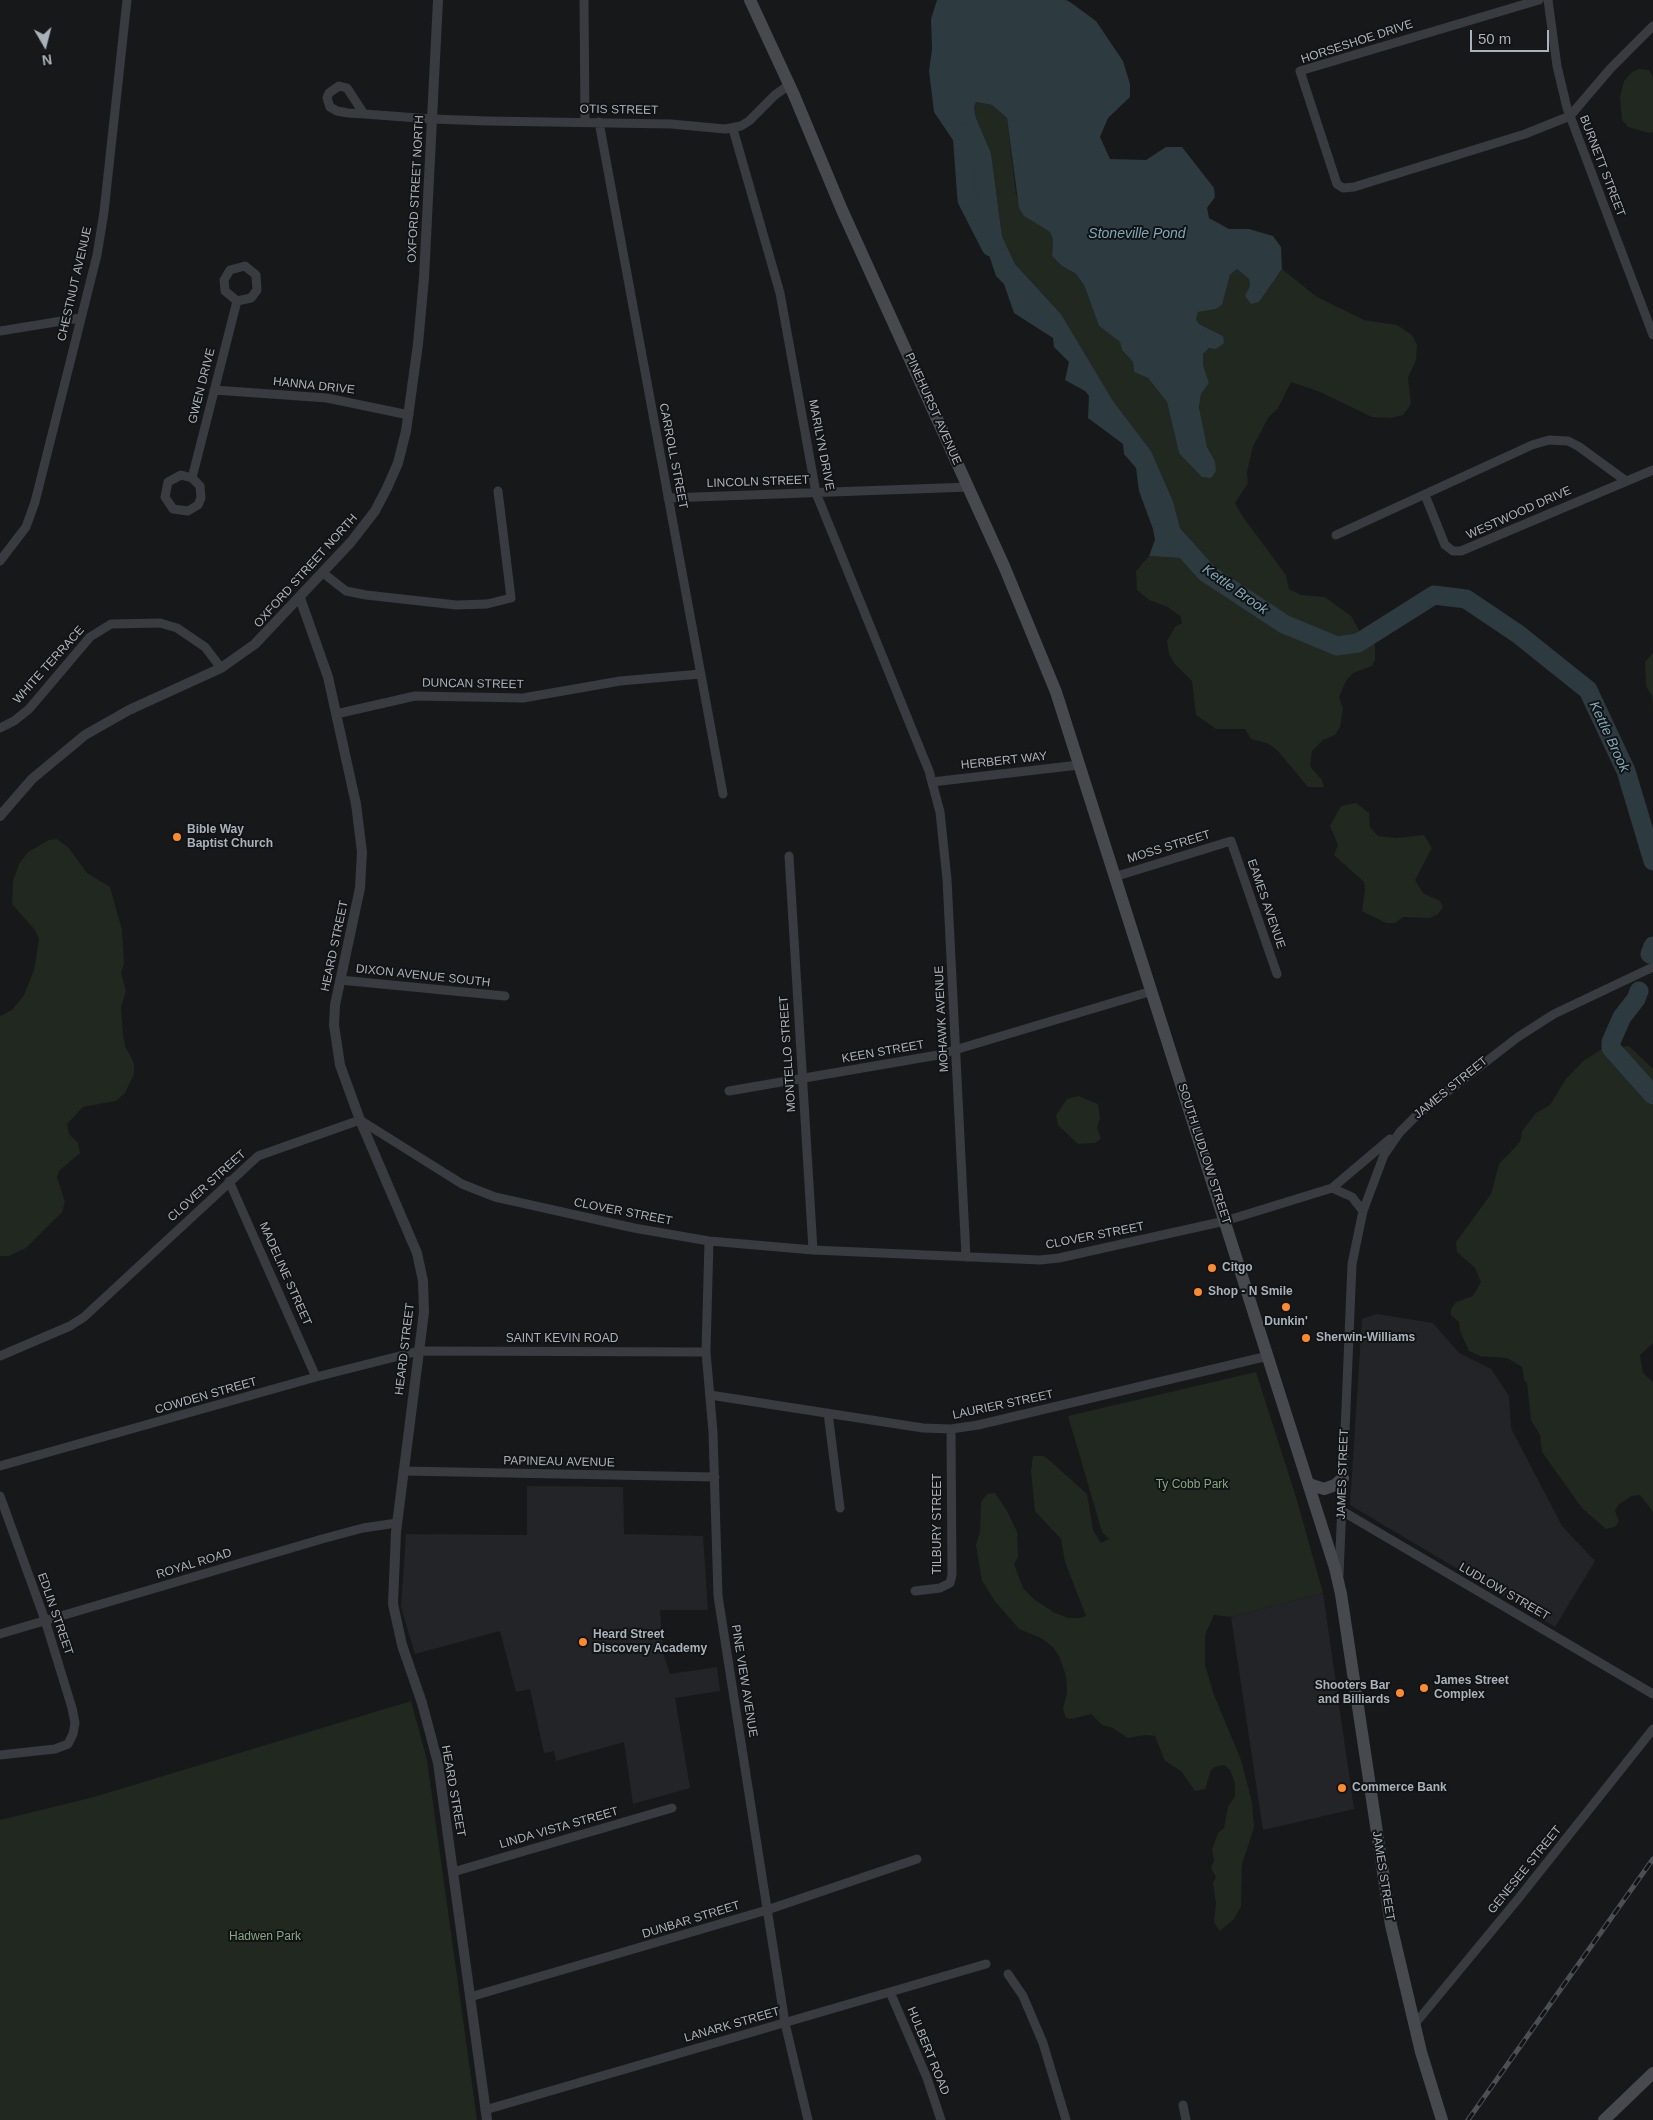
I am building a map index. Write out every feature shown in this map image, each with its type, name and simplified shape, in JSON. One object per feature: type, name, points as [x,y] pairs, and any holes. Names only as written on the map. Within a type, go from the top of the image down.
[{"type":"main road","name":"PINEHURST AVENUE","points":[[750,0],[842,210],[969,487],[1037,644],[1056,692],[1097,826]]},
{"type":"main road","name":"SOUTH LUDLOW STREET","points":[[1097,826],[1152,991],[1339,1586]]},
{"type":"main road","points":[[1308,1484],[1324,1489],[1335,1485],[1343,1478]]},
{"type":"main road","name":"JAMES STREET","points":[[1339,1586],[1385,1890],[1414,2025],[1442,2120]]},
{"type":"main road","points":[[1604,2120],[1653,2072]]},
{"type":"street","name":"CHESTNUT AVENUE","points":[[0,561],[26,527],[35,502],[96,256],[104,212],[127,0]]},
{"type":"street","name":"OXFORD STREET NORTH","points":[[0,816],[32,779],[85,735],[129,710],[221,668],[255,644],[300,598],[362,529],[383,496],[398,463],[409,415],[424,278],[438,0]]},
{"type":"street","points":[[584,0],[585,122]]},
{"type":"street","name":"HORSESHOE DRIVE","points":[[1539,0],[1300,71],[1335,181],[1343,188],[1526,134],[1570,116]]},
{"type":"street","name":"BURNETT STREET","points":[[1548,0],[1560,84],[1570,116],[1653,335]]},
{"type":"street","points":[[1570,116],[1610,69],[1653,26]]},
{"type":"street","points":[[733,129],[749,121],[776,95],[789,86]]},
{"type":"street","name":"OTIS STREET","points":[[364,114],[432,119],[671,124],[733,129]]},
{"type":"street","name":"CARROLL STREET","points":[[598,122],[723,794]]},
{"type":"street","name":"MARILYN DRIVE","points":[[733,129],[780,293],[816,493],[932,782]]},
{"type":"street","name":"GWEN DRIVE","points":[[192,478],[237,301]]},
{"type":"street","points":[[0,331],[80,318]]},
{"type":"street","name":"HANNA DRIVE","points":[[214,390],[327,398],[409,415]]},
{"type":"street","points":[[1336,535],[1532,445],[1548,440],[1562,440],[1578,446],[1626,481]]},
{"type":"street","name":"WESTWOOD DRIVE","points":[[1425,495],[1445,545],[1453,551],[1461,551],[1653,470]]},
{"type":"street","points":[[181,475],[192,478],[200,486],[200,501],[188,511],[173,509],[165,497],[168,482],[181,475]]},
{"type":"street","name":"LINCOLN STREET","points":[[668,498],[969,487]]},
{"type":"street","points":[[323,572],[346,591],[366,595],[461,606],[487,604],[510,598],[498,491]]},
{"type":"street","name":"HEARD STREET","points":[[300,598],[317,642],[336,714],[356,804],[362,852],[360,888],[335,1005],[335,1037],[340,1065],[360,1120],[407,1227],[421,1266],[424,1312],[397,1523],[394,1594],[397,1625],[422,1703],[438,1763],[486,2115]]},
{"type":"street","name":"WHITE TERRACE","points":[[0,728],[14,721],[29,709],[90,637],[111,624],[160,622],[177,628],[205,647],[221,668]]},
{"type":"street","name":"DUNCAN STREET","points":[[336,714],[415,696],[523,698],[620,681],[701,674]]},
{"type":"street","name":"HERBERT WAY","points":[[932,782],[1079,765]]},
{"type":"street","name":"MOHAWK AVENUE","points":[[932,782],[945,845],[966,1257]]},
{"type":"street","name":"MOSS STREET","points":[[1114,877],[1231,841]]},
{"type":"street","name":"EAMES AVENUE","points":[[1231,841],[1277,974]]},
{"type":"street","name":"MONTELLO STREET","points":[[789,856],[813,1250]]},
{"type":"street","name":"JAMES STREET","points":[[1339,1586],[1350,1284],[1354,1250],[1362,1211],[1381,1160],[1404,1128],[1494,1054],[1530,1028],[1554,1014],[1653,967]]},
{"type":"street","name":"DIXON AVENUE SOUTH","points":[[340,980],[505,996]]},
{"type":"street","name":"KEEN STREET","points":[[729,1091],[956,1050],[1152,991]]},
{"type":"street","name":"CLOVER STREET","points":[[0,1356],[70,1326],[84,1317],[258,1156],[360,1120],[462,1184],[495,1197],[634,1228],[709,1241],[813,1250],[1040,1260],[1059,1258],[1225,1222],[1332,1188],[1404,1128]]},
{"type":"street","name":"MADELINE STREET","points":[[229,1181],[237,1195],[316,1377]]},
{"type":"street","points":[[1332,1188],[1352,1197],[1362,1211]]},
{"type":"street","name":"PINE VIEW AVENUE","points":[[709,1241],[706,1352],[715,1477],[718,1596],[785,2023],[808,2120]]},
{"type":"street","name":"SAINT KEVIN ROAD","points":[[419,1351],[706,1352]]},
{"type":"street","name":"COWDEN STREET","points":[[0,1466],[316,1377],[419,1351]]},
{"type":"street","name":"LAURIER STREET","points":[[710,1395],[936,1429],[951,1429],[978,1425],[1268,1356]]},
{"type":"street","points":[[828,1413],[840,1508]]},
{"type":"street","name":"TILBURY STREET","points":[[915,1591],[940,1588],[950,1583],[952,1575],[951,1429]]},
{"type":"street","name":"PAPINEAU AVENUE","points":[[403,1471],[715,1477]]},
{"type":"street","name":"EDLIN STREET","points":[[0,1496],[45,1620],[75,1723],[69,1741],[54,1749],[0,1755]]},
{"type":"street","name":"LUDLOW STREET","points":[[1342,1511],[1653,1694]]},
{"type":"street","name":"ROYAL ROAD","points":[[0,1634],[322,1539],[363,1528],[397,1523]]},
{"type":"street","name":"GENESEE STREET","points":[[1414,2025],[1524,1892],[1653,1729]]},
{"type":"street","name":"LINDA VISTA STREET","points":[[453,1872],[672,1808]]},
{"type":"street","name":"DUNBAR STREET","points":[[470,1997],[767,1910],[917,1859]]},
{"type":"street","name":"LANARK STREET","points":[[486,2115],[785,2023],[986,1964]]},
{"type":"street","points":[[1008,1974],[1022,1996],[1043,2043],[1066,2120]]},
{"type":"street","name":"HULBERT ROAD","points":[[890,1992],[924,2069],[941,2120]]},
{"type":"street","points":[[1183,2105],[1186,2120]]},
{"type":"shaded area","points":[[1377,1314],[1433,1323],[1459,1353],[1491,1369],[1509,1396],[1511,1428],[1562,1526],[1595,1561],[1555,1627],[1350,1505],[1362,1319]]},
{"type":"shaded area","name":"Heard Street Discovery Academy","points":[[527,1486],[623,1487],[624,1534],[703,1536],[708,1610],[660,1610],[663,1653],[670,1674],[717,1667],[720,1691],[675,1698],[690,1788],[633,1804],[624,1742],[556,1761],[554,1751],[544,1753],[530,1689],[516,1692],[500,1631],[415,1654],[401,1607],[406,1534],[527,1535]]},
{"type":"shaded area","points":[[1323,1593],[1354,1809],[1263,1830],[1231,1617]]},
{"type":"green space","points":[[1639,69],[1649,70],[1653,78],[1653,132],[1649,133],[1628,127],[1622,120],[1620,98],[1624,81],[1632,72]]},
{"type":"green space","points":[[976,102],[992,105],[1007,118],[1016,194],[1025,216],[1050,232],[1053,240],[1052,256],[1062,266],[1076,274],[1084,285],[1099,326],[1120,342],[1122,350],[1133,362],[1134,372],[1148,378],[1167,402],[1179,453],[1215,461],[1207,447],[1199,407],[1201,394],[1209,383],[1203,365],[1203,354],[1223,336],[1199,324],[1196,319],[1198,311],[1216,309],[1222,305],[1230,275],[1237,269],[1249,279],[1250,286],[1259,302],[1282,269],[1317,297],[1364,320],[1397,325],[1412,335],[1417,345],[1416,360],[1408,378],[1411,404],[1403,415],[1391,418],[1372,417],[1320,392],[1291,382],[1278,408],[1269,417],[1253,446],[1247,472],[1248,483],[1235,503],[1243,517],[1286,575],[1289,589],[1301,595],[1325,597],[1351,616],[1360,632],[1375,645],[1375,660],[1372,666],[1353,673],[1346,681],[1339,697],[1343,708],[1340,727],[1335,735],[1323,740],[1312,751],[1310,766],[1322,780],[1324,787],[1308,787],[1277,750],[1269,744],[1251,739],[1245,729],[1216,729],[1196,715],[1192,681],[1174,663],[1169,654],[1167,641],[1175,627],[1182,623],[1181,617],[1168,607],[1149,600],[1137,590],[1136,571],[1149,556],[1180,558],[1205,572],[1216,568],[1180,528],[1173,501],[1151,451],[1113,401],[1061,314],[1015,264],[1002,236],[991,153],[976,118],[974,106]]},
{"type":"green space","points":[[1653,653],[1653,708],[1652,696],[1646,686],[1645,662]]},
{"type":"green space","points":[[1356,803],[1369,813],[1370,827],[1378,836],[1396,838],[1424,835],[1432,848],[1415,880],[1423,893],[1440,901],[1443,907],[1438,914],[1430,918],[1403,917],[1395,923],[1386,923],[1362,911],[1365,890],[1364,882],[1334,855],[1338,845],[1330,826],[1341,806]]},
{"type":"green space","points":[[57,839],[68,847],[87,873],[110,887],[122,930],[124,964],[121,973],[126,991],[121,1007],[123,1034],[125,1046],[134,1063],[134,1074],[125,1093],[116,1101],[83,1107],[67,1124],[69,1134],[78,1143],[80,1153],[59,1171],[57,1177],[65,1202],[62,1212],[26,1248],[9,1256],[0,1256],[0,1016],[12,1010],[24,995],[34,970],[39,939],[35,930],[12,904],[13,881],[19,864],[28,852],[49,840]]},
{"type":"green space","points":[[1629,1046],[1653,1069],[1653,1343],[1640,1355],[1643,1373],[1653,1382],[1653,1512],[1640,1495],[1632,1496],[1619,1504],[1615,1511],[1619,1521],[1615,1527],[1606,1529],[1582,1508],[1542,1452],[1540,1435],[1531,1420],[1527,1383],[1524,1380],[1522,1367],[1507,1358],[1480,1356],[1469,1351],[1460,1331],[1459,1322],[1451,1315],[1451,1309],[1456,1302],[1473,1296],[1481,1282],[1475,1268],[1457,1252],[1456,1242],[1491,1194],[1499,1164],[1520,1142],[1522,1131],[1536,1113],[1550,1105],[1566,1079],[1583,1061],[1602,1049]]},
{"type":"green space","points":[[1078,1096],[1098,1104],[1100,1119],[1097,1127],[1101,1139],[1095,1143],[1078,1144],[1058,1125],[1056,1115],[1067,1099]]},
{"type":"green space","name":"Ty Cobb Park","points":[[1256,1372],[1296,1497],[1323,1593],[1231,1617],[1214,1615],[1205,1635],[1205,1665],[1214,1695],[1241,1760],[1252,1802],[1254,1828],[1242,1864],[1241,1906],[1234,1919],[1220,1931],[1214,1923],[1216,1903],[1213,1883],[1216,1877],[1211,1868],[1214,1860],[1212,1850],[1218,1833],[1224,1828],[1228,1807],[1235,1796],[1235,1783],[1230,1770],[1224,1765],[1215,1767],[1211,1770],[1205,1789],[1195,1791],[1181,1771],[1165,1761],[1155,1736],[1146,1735],[1128,1738],[1113,1728],[1102,1725],[1091,1714],[1072,1719],[1066,1718],[1063,1709],[1067,1693],[1066,1676],[1059,1656],[1053,1647],[1041,1638],[1019,1629],[994,1600],[982,1581],[976,1545],[980,1532],[981,1502],[987,1494],[995,1493],[1007,1511],[1017,1532],[1018,1557],[1014,1564],[1023,1588],[1035,1600],[1053,1612],[1068,1618],[1086,1616],[1065,1562],[1061,1539],[1035,1511],[1031,1471],[1033,1456],[1043,1456],[1048,1459],[1087,1494],[1093,1530],[1101,1543],[1109,1539],[1102,1532],[1068,1416]]},
{"type":"green space","name":"Hadwen Park","points":[[411,1701],[427,1760],[477,2120],[0,2120],[0,1820],[94,1797]]},
{"type":"water","name":"Stoneville Pond","points":[[937,0],[1066,0],[1070,2],[1096,21],[1123,61],[1130,84],[1130,97],[1108,118],[1100,137],[1110,159],[1146,160],[1166,147],[1182,147],[1214,188],[1215,197],[1207,208],[1209,218],[1229,229],[1249,229],[1273,236],[1281,247],[1282,269],[1259,302],[1251,304],[1245,296],[1250,286],[1249,279],[1237,269],[1230,275],[1222,305],[1216,309],[1198,312],[1196,319],[1199,324],[1223,336],[1224,343],[1216,349],[1209,348],[1203,354],[1203,365],[1209,383],[1201,394],[1199,407],[1207,447],[1215,461],[1216,471],[1211,478],[1202,477],[1179,453],[1167,402],[1148,378],[1134,372],[1133,362],[1122,350],[1120,342],[1099,326],[1084,285],[1076,274],[1062,266],[1052,256],[1053,240],[1050,232],[1024,216],[1019,208],[1007,118],[992,105],[976,102],[974,107],[976,118],[991,153],[1002,236],[1015,264],[1061,314],[1113,401],[1151,451],[1173,501],[1180,528],[1216,568],[1205,572],[1180,558],[1149,556],[1155,540],[1153,529],[1139,491],[1136,468],[1124,454],[1123,444],[1088,418],[1089,396],[1085,391],[1065,380],[1069,362],[1054,347],[1053,338],[1014,313],[1004,284],[996,276],[980,228],[972,181],[963,155],[934,112],[929,71],[932,49],[931,19]]},
{"type":"waterway","name":"Kettle Brook","points":[[962,133],[967,200],[991,247]]},
{"type":"waterway","name":"Kettle Brook","points":[[1188,553],[1205,572],[1284,624],[1337,646],[1358,643],[1434,595],[1466,599],[1518,634],[1588,690],[1626,771],[1653,861]]},
{"type":"waterway","name":"Kettle Brook","points":[[1650,954],[1653,946]]},
{"type":"waterway","name":"Kettle Brook","points":[[1639,991],[1636,999],[1622,1017],[1611,1042],[1611,1048],[1653,1095]]},
{"type":"railway","points":[[1468,2120],[1653,1859]]},
{"type":"place","name":"Bible Way Baptist Church","points":[[177,837]]},
{"type":"place","name":"Citgo","points":[[1212,1268]]},
{"type":"place","name":"Shop - N Smile","points":[[1198,1292]]},
{"type":"place","name":"Dunkin'","points":[[1286,1307]]},
{"type":"place","name":"Sherwin-Williams","points":[[1306,1338]]},
{"type":"place","name":"Heard Street Discovery Academy","points":[[583,1642]]},
{"type":"place","name":"James Street Complex","points":[[1424,1688]]},
{"type":"place","name":"Shooters Bar and Billiards","points":[[1400,1693]]},
{"type":"place","name":"Commerce Bank","points":[[1342,1788]]}]
